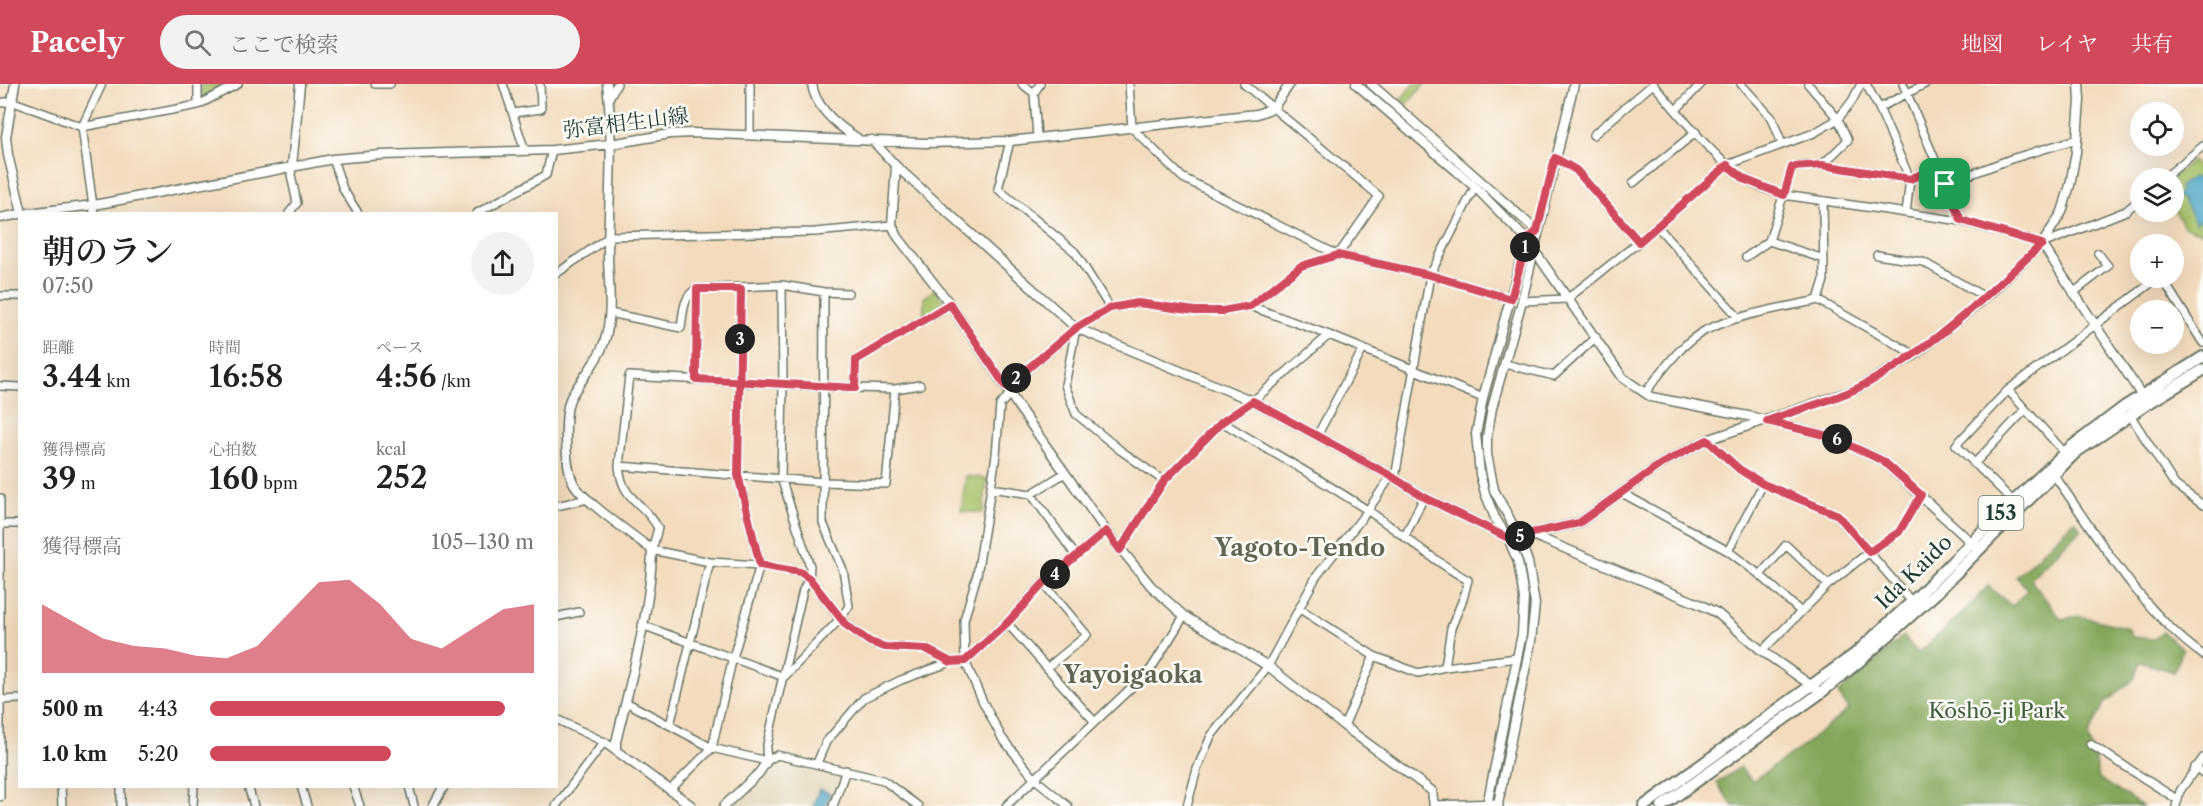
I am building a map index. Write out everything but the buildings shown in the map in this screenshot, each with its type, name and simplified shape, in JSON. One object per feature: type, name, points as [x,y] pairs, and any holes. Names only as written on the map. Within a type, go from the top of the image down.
[{"type":"highway","name":"Ida Kaido","points":[[1662,806],[1816,689],[1935,594],[2013,501],[2065,453],[2203,357]]},
{"type":"highway","name":"Ida Kaido","points":[[1644,806],[1816,689],[2054,475],[2076,452],[2130,415],[2144,400],[2203,370]]},
{"type":"main road","points":[[1434,806],[1498,805]]},
{"type":"street","points":[[15,84],[6,137],[21,212]]},
{"type":"street","points":[[94,209],[82,127],[102,84]]},
{"type":"street","points":[[198,84],[198,105]]},
{"type":"street","points":[[0,103],[11,101],[82,127],[198,105],[238,84]]},
{"type":"street","points":[[290,212],[297,202],[291,175],[300,84]]},
{"type":"street","points":[[375,84],[390,84]]},
{"type":"street","points":[[503,84],[525,150]]},
{"type":"street","points":[[513,113],[541,109],[540,84]]},
{"type":"street","points":[[607,84],[611,144],[608,251],[610,313],[605,342],[601,351],[571,398],[566,410],[567,453],[573,483],[588,499],[652,550],[710,562],[760,565],[800,572],[809,578],[840,619],[870,642],[885,647],[926,649],[951,662]]},
{"type":"street","points":[[609,98],[616,84]]},
{"type":"street","points":[[750,84],[750,135]]},
{"type":"street","points":[[812,84],[818,104],[846,131],[858,138]]},
{"type":"street","points":[[1022,84],[1034,93]]},
{"type":"street","points":[[1037,138],[1034,93],[1040,84]]},
{"type":"street","points":[[1129,84],[1132,128],[1183,178],[1338,255],[1430,275],[1511,299]]},
{"type":"street","points":[[1068,806],[1035,778],[1002,738],[965,661],[964,620],[977,575],[991,488],[1000,405],[1008,391],[1076,328],[1110,308],[1138,303],[1195,311],[1222,311],[1250,306],[1301,266],[1338,255],[1379,196],[1244,84]]},
{"type":"street","points":[[1273,108],[1290,84]]},
{"type":"street","points":[[1356,84],[1475,187],[1527,240],[1623,378],[1651,397],[1832,437],[1883,461],[1975,546]]},
{"type":"street","points":[[1371,84],[1537,231]]},
{"type":"street","points":[[1498,805],[1534,622],[1535,604],[1532,581],[1519,536],[1494,490],[1487,454],[1487,437],[1492,408],[1522,301],[1574,84]]},
{"type":"street","points":[[1593,135],[1653,84],[1727,165],[1746,180],[1784,195],[1961,220],[2042,244],[2130,207]]},
{"type":"street","points":[[1676,110],[1701,84]]},
{"type":"street","points":[[1741,84],[1772,118],[1782,144]]},
{"type":"street","points":[[1808,84],[1838,119],[1848,140],[1822,165]]},
{"type":"street","points":[[1522,301],[1567,299],[1639,242],[1727,165],[1814,133],[1838,119],[1852,101],[1861,84]]},
{"type":"street","points":[[1866,84],[1910,179],[1906,213]]},
{"type":"street","points":[[1903,84],[1961,220]]},
{"type":"street","points":[[1879,108],[1925,84]]},
{"type":"street","points":[[872,140],[897,166],[1076,328],[1253,401],[1393,477],[1424,497],[1508,538],[1579,523],[1661,464],[1707,440],[1857,389],[1915,355],[1985,297],[2042,244],[2062,212],[2070,186],[2077,139],[2079,84]]},
{"type":"street","name":"弥富相生山線","points":[[44,212],[94,209],[333,159],[381,155],[552,150],[611,144],[670,134],[858,138],[925,143],[1010,141],[1257,114],[1273,108]]},
{"type":"street","points":[[1633,183],[1696,132]]},
{"type":"street","points":[[1945,184],[2011,159],[2077,139]]},
{"type":"street","points":[[1010,141],[998,189],[1075,252],[1110,308]]},
{"type":"street","points":[[2176,168],[2203,146]]},
{"type":"street","points":[[479,212],[546,175],[552,150]]},
{"type":"street","points":[[1555,158],[1576,170],[1639,242]]},
{"type":"street","points":[[333,159],[344,189],[357,212]]},
{"type":"street","points":[[1746,257],[1769,241],[1792,167],[1822,165],[1910,179],[1938,167]]},
{"type":"street","points":[[897,166],[892,225],[898,237],[950,304],[1120,550],[1151,586],[1184,616],[1268,666],[1432,791],[1434,806]]},
{"type":"street","points":[[1187,806],[1197,769],[1211,736],[1268,666],[1316,577],[1393,477],[1430,275],[1475,187]]},
{"type":"street","points":[[1818,300],[1824,280],[1823,201]]},
{"type":"street","points":[[0,218],[18,215]]},
{"type":"street","points":[[558,273],[610,237],[815,232],[892,225]]},
{"type":"street","points":[[1657,226],[1739,318]]},
{"type":"street","points":[[1487,805],[1517,658],[1524,617],[1524,598],[1522,577],[1508,538],[1485,493],[1480,474],[1476,434],[1483,398],[1527,240],[1537,231]]},
{"type":"street","points":[[1769,241],[1824,259]]},
{"type":"street","points":[[2042,244],[2144,400]]},
{"type":"street","points":[[2073,293],[2108,266],[2098,253]]},
{"type":"street","points":[[1877,255],[1923,262],[1985,297]]},
{"type":"street","points":[[610,313],[681,328],[687,297],[691,291],[697,289],[741,289],[782,285],[824,292],[848,293]]},
{"type":"street","points":[[767,761],[766,750],[803,590],[809,578],[810,566],[781,478],[782,285]]},
{"type":"street","points":[[2013,501],[1956,444],[2008,390],[2146,288]]},
{"type":"street","points":[[2167,288],[2203,344]]},
{"type":"street","points":[[696,379],[697,289]]},
{"type":"street","points":[[670,790],[712,748],[733,658],[760,565],[738,475],[741,289]]},
{"type":"street","points":[[784,677],[840,619],[849,606],[843,570],[823,523],[824,292]]},
{"type":"street","points":[[0,296],[18,296]]},
{"type":"street","points":[[1645,393],[1678,353],[1705,331],[1739,318],[1818,300],[1915,355]]},
{"type":"street","points":[[855,388],[856,360],[950,304]]},
{"type":"street","points":[[1250,306],[1329,335],[1483,398]]},
{"type":"street","points":[[1076,328],[1065,386],[1076,414],[1120,450],[1164,481]]},
{"type":"street","points":[[1120,550],[1164,481],[1222,422],[1253,401],[1329,335]]},
{"type":"street","points":[[1505,364],[1554,376],[1596,337]]},
{"type":"street","points":[[1317,436],[1363,350]]},
{"type":"street","points":[[616,750],[642,625],[652,564],[652,550],[658,528],[652,517],[627,495],[620,480],[619,466],[629,376],[855,388],[896,388],[920,385]]},
{"type":"street","points":[[0,387],[18,387]]},
{"type":"street","points":[[619,466],[823,482],[886,484],[896,388]]},
{"type":"street","points":[[2008,390],[2065,453]]},
{"type":"street","points":[[1974,464],[2025,410]]},
{"type":"street","points":[[2130,415],[2175,485],[2203,505]]},
{"type":"street","points":[[1222,422],[1368,510],[1442,566],[1468,580],[1463,599],[1450,628],[1445,667]]},
{"type":"street","points":[[1707,440],[1739,469],[1763,484],[1838,515],[1912,602]]},
{"type":"street","points":[[991,488],[1032,494],[1065,473]]},
{"type":"street","points":[[2054,475],[2136,591],[2180,639],[2203,655]]},
{"type":"street","points":[[1728,551],[1763,484]]},
{"type":"street","points":[[1622,493],[1728,551],[1760,575],[1800,611]]},
{"type":"street","points":[[1032,494],[1076,556]]},
{"type":"street","points":[[1762,651],[1828,585],[1869,552],[1899,532],[1921,495]]},
{"type":"street","points":[[1405,536],[1424,497]]},
{"type":"street","points":[[0,498],[0,797]]},
{"type":"street","points":[[558,506],[588,499]]},
{"type":"street","points":[[0,524],[18,524]]},
{"type":"street","points":[[817,763],[826,742],[864,698],[902,680],[951,662],[965,661],[1007,623],[1044,583],[1106,531]]},
{"type":"street","points":[[1530,534],[1717,613],[1762,651],[1816,689]]},
{"type":"street","points":[[1760,575],[1786,545],[1828,585]]},
{"type":"street","points":[[670,725],[710,562]]},
{"type":"street","points":[[1044,583],[1087,635],[1048,667]]},
{"type":"street","points":[[1300,609],[1374,656],[1418,673],[1445,667],[1517,658]]},
{"type":"street","points":[[558,616],[579,612]]},
{"type":"street","points":[[1006,806],[1151,669],[1184,616]]},
{"type":"street","points":[[1007,623],[1094,721]]},
{"type":"street","points":[[642,625],[784,677]]},
{"type":"street","points":[[1344,726],[1374,656]]},
{"type":"street","points":[[0,700],[18,699]]},
{"type":"street","points":[[626,702],[712,748],[767,761]]},
{"type":"street","points":[[558,720],[604,742],[692,806]]},
{"type":"street","points":[[556,806],[604,742]]},
{"type":"street","points":[[2090,744],[2177,803],[2180,791],[2203,758]]},
{"type":"street","points":[[724,806],[759,773],[767,761],[777,755],[883,780],[918,806]]},
{"type":"street","points":[[2195,767],[2203,773]]},
{"type":"street","points":[[833,806],[846,770]]},
{"type":"street","points":[[61,788],[62,806]]},
{"type":"street","points":[[120,806],[121,788]]},
{"type":"street","points":[[193,806],[194,788]]},
{"type":"street","points":[[249,788],[254,806]]},
{"type":"street","points":[[302,788],[307,806]]},
{"type":"street","points":[[354,788],[360,806]]},
{"type":"street","points":[[409,788],[414,806]]},
{"type":"street","points":[[433,806],[443,788]]},
{"type":"shaded area","points":[[784,758],[842,772],[830,806],[733,806]]},
{"type":"green space","points":[[201,84],[232,84],[201,99]]},
{"type":"green space","points":[[1414,84],[1425,84],[1407,104],[1401,99]]},
{"type":"green space","points":[[2192,161],[2203,172],[2203,233],[2184,227],[2181,222],[2184,222],[2184,168]]},
{"type":"green space","points":[[935,289],[946,304],[924,317],[924,298]]},
{"type":"green space","points":[[966,476],[987,479],[983,513],[961,511]]},
{"type":"green space","name":"Kōshō-ji Park","points":[[2075,520],[2081,529],[2030,579],[2061,619],[2080,616],[2128,628],[2132,637],[2154,639],[2163,632],[2183,649],[2174,672],[2140,662],[2134,679],[2104,704],[2088,737],[2097,767],[2097,777],[2142,806],[1733,806],[1717,783],[1740,767],[1752,781],[1798,750],[1849,709],[1838,694],[1903,636],[1918,653],[1967,609],[1988,586],[2012,606],[2028,589],[2016,577]]},
{"type":"water","points":[[2193,177],[2203,180],[2203,219],[2197,221],[2196,224],[2184,202],[2184,183]]},
{"type":"water","points":[[819,789],[830,793],[825,806],[813,806]]},
{"type":"district","name":"Yagoto-Tendo","points":[[1300,548]]},
{"type":"district","name":"Yayoigaoka","points":[[1133,675]]},
{"type":"route","points":[[1945,184],[1938,167],[1910,179],[1822,165],[1792,167],[1784,195],[1746,180],[1727,165],[1639,242],[1576,170],[1555,158],[1537,231],[1527,240],[1511,299],[1430,275],[1338,255],[1301,266],[1250,306],[1222,311],[1195,311],[1138,303],[1110,308],[1076,328],[1006,387],[950,304],[856,360],[855,388],[739,382],[696,379],[697,289],[741,289],[739,382],[738,475],[760,565],[800,572],[809,578],[840,619],[870,642],[885,647],[926,649],[951,662],[965,661],[1007,623],[1044,583],[1106,531],[1120,550],[1164,481],[1222,422],[1253,401],[1391,476],[1424,497],[1508,538],[1579,523],[1661,464],[1707,440],[1739,469],[1763,484],[1838,515],[1869,552],[1899,532],[1921,495],[1883,461],[1832,437],[1767,421],[1857,389],[1915,355],[1982,301],[2042,244],[1961,220],[1945,184]]}]
